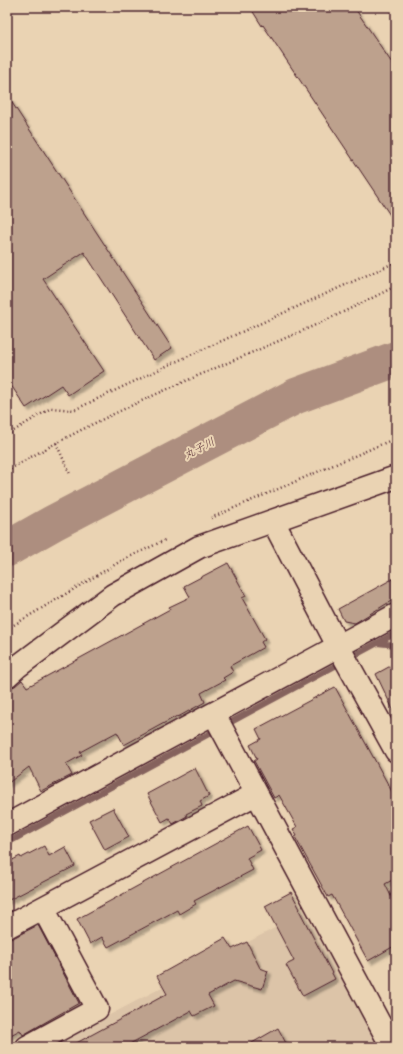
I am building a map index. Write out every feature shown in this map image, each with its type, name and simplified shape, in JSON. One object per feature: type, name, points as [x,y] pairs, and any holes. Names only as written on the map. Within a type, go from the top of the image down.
[{"type":"street","points":[[7,676],[113,595],[199,547],[396,477]]},
{"type":"street","points":[[273,521],[338,646],[390,724],[396,751]]},
{"type":"street","points":[[7,825],[396,615]]},
{"type":"street","points":[[214,714],[256,794],[392,1042]]},
{"type":"street","points":[[7,927],[256,794]]},
{"type":"street","points":[[27,1047],[97,1010],[43,908]]},
{"type":"path","points":[[7,435],[51,408],[74,410],[173,363],[396,262]]},
{"type":"path","points":[[7,470],[114,413],[313,326],[396,286]]},
{"type":"path","points":[[56,443],[70,474]]},
{"type":"shaded area","points":[[305,912],[379,1047],[49,1047]]},
{"type":"building","points":[[250,7],[354,7],[396,69],[396,224],[263,25],[262,26]]},
{"type":"building","points":[[7,95],[172,348],[154,360],[84,252],[43,279],[104,371],[68,395],[61,385],[26,408],[7,379]]},
{"type":"building","points":[[228,563],[246,596],[242,598],[265,639],[261,642],[264,647],[230,666],[233,672],[223,678],[225,680],[201,693],[205,702],[124,745],[117,732],[80,752],[82,755],[66,764],[72,775],[41,791],[29,767],[7,784],[7,688],[15,686],[22,680],[27,687],[170,609],[169,607],[190,597],[184,586]]},
{"type":"building","points":[[396,577],[396,598],[355,623],[344,621],[338,609]]},
{"type":"building","points":[[396,663],[396,716],[376,674]]},
{"type":"building","points":[[335,687],[396,799],[396,878],[385,884],[396,906],[396,945],[368,961],[332,895],[328,897],[295,837],[297,836],[293,829],[297,827],[279,795],[274,798],[254,761],[257,759],[250,745],[261,739],[256,729]]},
{"type":"building","points":[[195,768],[209,796],[200,801],[202,806],[186,814],[187,816],[173,824],[169,818],[162,822],[147,794]]},
{"type":"building","points":[[113,808],[129,837],[105,850],[89,820]]},
{"type":"building","points":[[248,826],[261,850],[247,858],[253,870],[194,901],[196,904],[179,914],[177,910],[108,947],[102,937],[90,944],[77,919]]},
{"type":"building","points":[[44,846],[49,856],[65,847],[75,866],[7,901],[7,863],[20,856],[21,858]]},
{"type":"building","points":[[291,892],[335,979],[303,996],[286,965],[294,961],[265,906]]},
{"type":"building","points":[[38,925],[79,1003],[23,1035],[20,1030],[7,1037],[7,939],[13,938]]},
{"type":"building","points":[[225,938],[232,949],[247,942],[260,968],[268,971],[262,989],[234,981],[208,995],[214,1006],[194,1016],[191,1011],[124,1047],[69,1047],[167,994],[157,976]]},
{"type":"building","points":[[278,1028],[288,1047],[245,1047]]},
{"type":"waterway","name":"丸子川","points":[[7,549],[53,523],[296,396],[396,359]]},
{"type":"waterway","points":[[7,843],[396,633]]},
{"type":"waterway","points":[[377,643],[396,645]]}]
